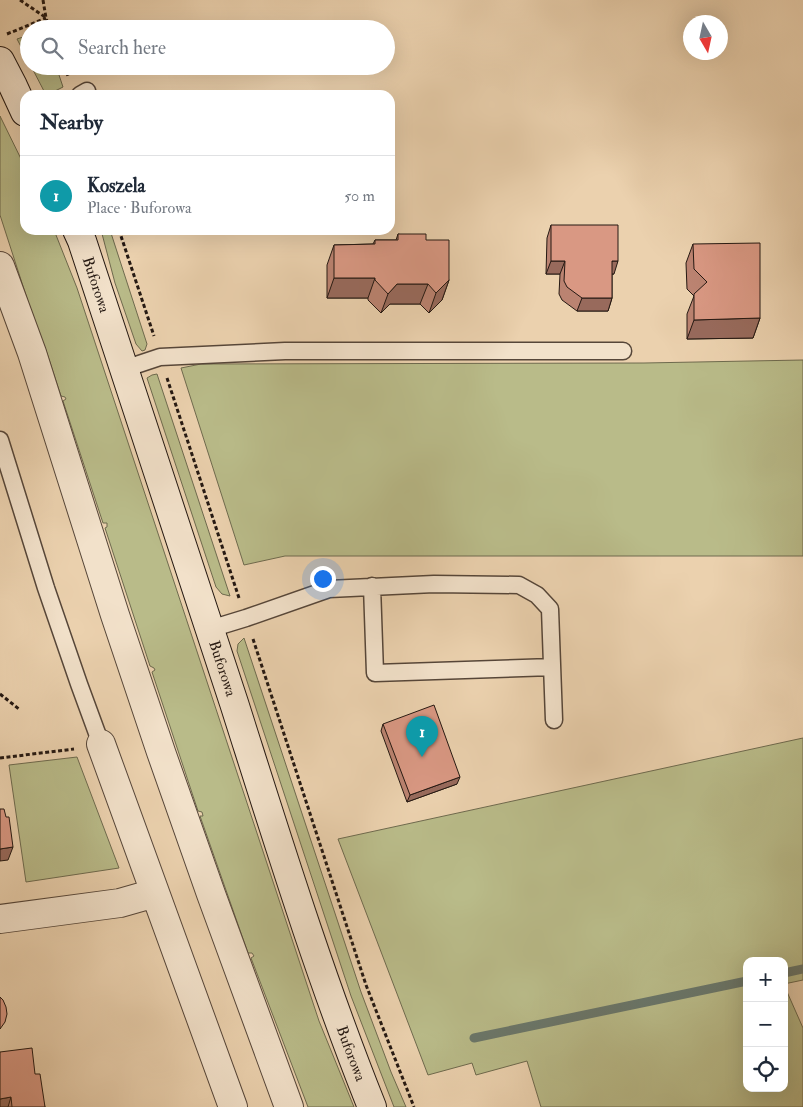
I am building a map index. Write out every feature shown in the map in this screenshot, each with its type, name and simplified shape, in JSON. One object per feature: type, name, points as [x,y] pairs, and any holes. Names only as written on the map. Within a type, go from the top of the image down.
[{"type":"street","points":[[0,61],[7,85],[20,104]]},
{"type":"street","name":"Buforowa","points":[[80,235],[296,895],[372,1107]]},
{"type":"street","points":[[0,266],[32,353],[161,752],[289,1107]]},
{"type":"street","points":[[101,744],[233,1107]]},
{"type":"street","points":[[0,919],[120,904],[155,893]]},
{"type":"lane","points":[[124,369],[160,357],[284,351],[623,350]]},
{"type":"lane","points":[[0,440],[46,588],[101,744]]},
{"type":"lane","points":[[210,629],[329,589],[434,584],[518,585],[537,594],[550,609],[554,720]]},
{"type":"lane","points":[[372,586],[375,673],[552,667]]},
{"type":"path","points":[[20,0],[46,18]]},
{"type":"path","points":[[43,0],[46,18]]},
{"type":"path","points":[[41,20],[46,18]]},
{"type":"path","points":[[10,33],[20,29]]},
{"type":"path","points":[[121,235],[366,984],[414,1107]]},
{"type":"path","points":[[0,694],[20,709]]},
{"type":"path","points":[[0,758],[101,744]]},
{"type":"green space","points":[[36,75],[59,75],[63,87],[57,90],[43,90]]},
{"type":"green space","points":[[0,116],[20,157],[20,235],[56,235],[77,288],[319,1021],[354,1107],[308,1107],[251,958],[254,956],[252,953],[248,953],[200,816],[203,816],[202,812],[198,811],[152,672],[155,670],[150,666],[105,528],[107,523],[103,523],[63,401],[66,399],[61,396],[45,347],[43,348],[0,215]]},
{"type":"green space","points":[[102,235],[112,235],[147,344],[145,350],[142,351],[136,344],[115,283]]},
{"type":"green space","points":[[803,360],[803,556],[285,556],[244,565],[181,368],[201,364],[644,363]]},
{"type":"green space","points":[[157,374],[230,596],[222,594],[216,587],[147,378]]},
{"type":"green space","points":[[244,638],[361,992],[406,1107],[394,1107],[351,996],[237,651],[238,644]]},
{"type":"green space","points":[[803,738],[803,980],[788,983],[788,957],[743,957],[743,1092],[788,1092],[788,994],[803,1028],[803,1107],[541,1107],[527,1061],[476,1075],[472,1063],[428,1075],[338,839]]},
{"type":"green space","points":[[77,757],[119,868],[26,882],[9,765]]},
{"type":"building","points":[[551,225],[618,225],[618,261],[612,261],[612,298],[582,298],[567,287],[564,281],[565,261],[551,261]]},
{"type":"building","points":[[398,234],[426,234],[426,240],[449,240],[449,280],[436,293],[428,284],[397,284],[388,294],[375,278],[334,278],[334,245],[375,244],[375,240],[398,240]]},
{"type":"building","points":[[760,243],[760,318],[694,320],[694,294],[707,282],[694,269],[693,244]]},
{"type":"building","points":[[434,705],[460,777],[410,795],[383,724]]},
{"type":"building","points":[[0,809],[4,809],[6,817],[9,817],[13,847],[0,849]]},
{"type":"building","points":[[0,997],[6,1007],[7,1014],[5,1022],[0,1029]]},
{"type":"building","points":[[32,1048],[35,1074],[40,1074],[45,1107],[12,1107],[11,1097],[0,1099],[0,1052]]},
{"type":"waterway","points":[[788,972],[803,969]]},
{"type":"waterway","points":[[474,1038],[743,982]]},
{"type":"place","name":"Koszela","points":[[422,757]]}]
